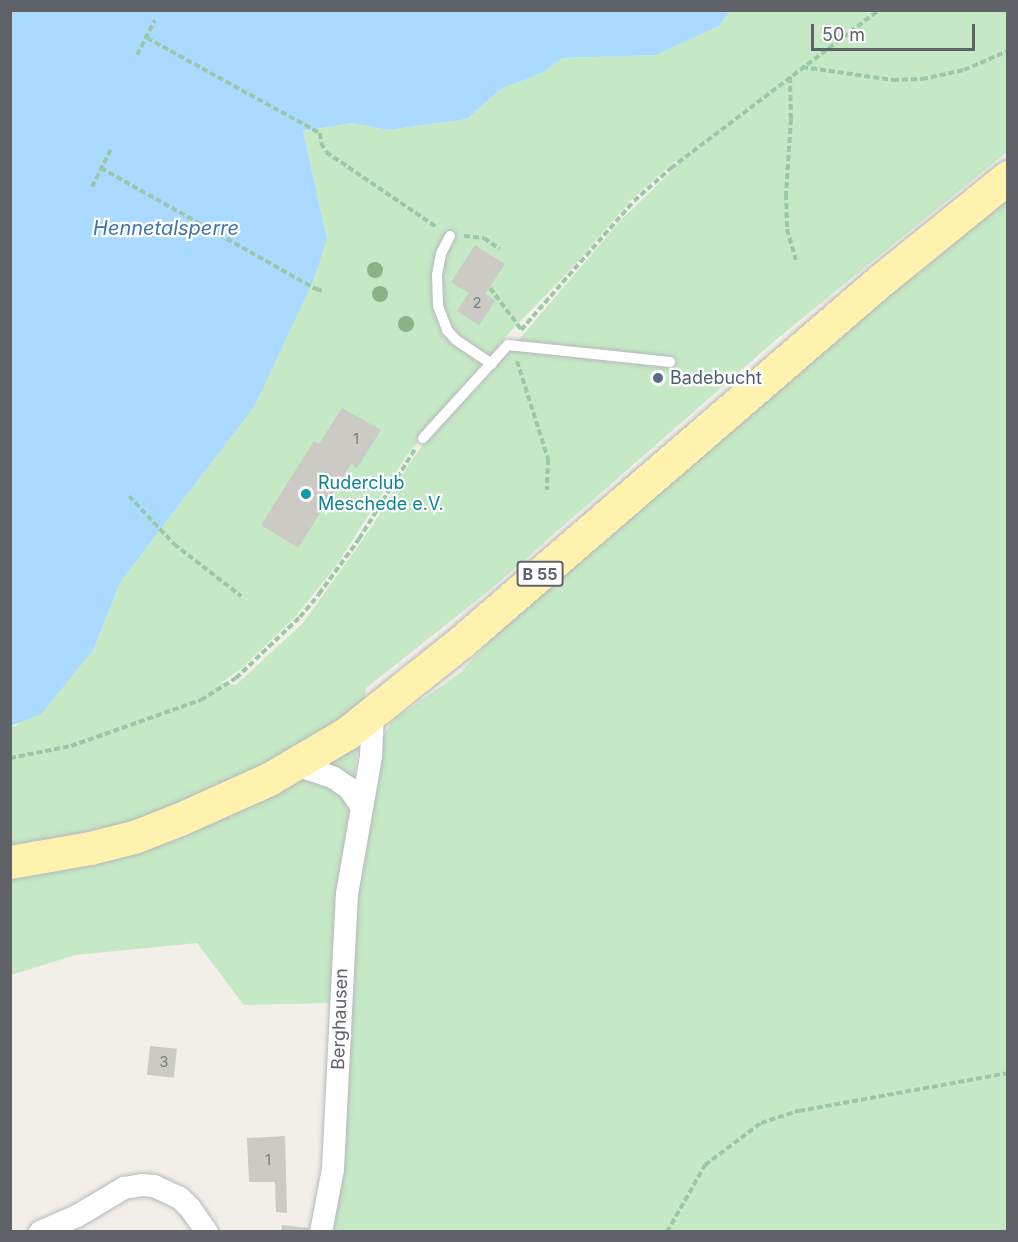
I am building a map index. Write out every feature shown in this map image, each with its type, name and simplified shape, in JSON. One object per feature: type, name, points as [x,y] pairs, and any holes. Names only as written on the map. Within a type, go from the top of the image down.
[{"type":"main road","name":"B 55","points":[[10,862],[45,858],[134,837],[223,801],[297,765],[373,713],[461,642],[881,280],[1008,177]]},
{"type":"street","name":"Berghausen","points":[[321,1232],[333,1169],[347,894],[371,756],[373,713]]},
{"type":"street","points":[[297,765],[334,778],[349,788],[362,807]]},
{"type":"street","points":[[40,1232],[77,1216],[124,1188],[142,1185],[154,1186],[180,1198],[207,1232]]},
{"type":"lane","points":[[450,236],[441,254],[437,275],[438,306],[452,335],[492,364]]},
{"type":"lane","points":[[423,438],[508,345],[670,362]]},
{"type":"path","points":[[547,490],[548,459],[521,369],[508,345],[634,201],[679,162],[879,10]]},
{"type":"path","points":[[137,56],[155,21]]},
{"type":"path","points":[[147,38],[320,133],[326,152],[450,236],[484,238],[500,249]]},
{"type":"path","points":[[802,67],[893,80],[922,79],[964,70],[1008,51]]},
{"type":"path","points":[[790,76],[787,229],[796,260]]},
{"type":"path","points":[[92,187],[111,149]]},
{"type":"path","points":[[101,168],[323,291]]},
{"type":"path","points":[[490,288],[521,329]]},
{"type":"path","points":[[10,758],[71,747],[201,700],[236,678],[300,617],[319,594],[359,539],[423,438]]},
{"type":"path","points":[[129,496],[174,544],[241,596]]},
{"type":"path","points":[[667,1232],[705,1165],[760,1123],[799,1111],[1008,1073]]},
{"type":"green space","points":[[730,11],[1007,11],[1007,152],[778,338],[491,589],[366,688],[335,916],[331,1003],[244,1005],[197,943],[75,955],[11,975],[10,726],[16,726],[93,650],[121,581],[254,407],[327,239],[303,131],[352,123],[388,130],[467,119],[501,89],[542,73],[563,58],[656,55],[719,26]],"holes":[[[676,160],[678,165],[620,221],[482,383],[432,432],[407,467],[373,525],[303,623],[236,685],[221,683],[243,667],[296,616],[336,566],[407,455],[509,333],[572,268],[631,200]]]},
{"type":"green space","points":[[1007,195],[1007,1231],[332,1232],[354,916],[375,750],[392,721],[460,673],[506,624],[725,432]]},
{"type":"water","name":"Hennetalsperre","points":[[10,11],[730,11],[719,26],[656,55],[563,58],[542,73],[501,89],[467,119],[388,130],[352,123],[303,131],[327,239],[313,281],[254,407],[121,581],[93,650],[41,714],[11,726]]},
{"type":"building","points":[[475,245],[505,264],[485,294],[495,301],[479,325],[457,311],[469,293],[451,282]]},
{"type":"building","name":"Ruderclub Meschede e.V.","points":[[342,408],[381,430],[357,468],[351,464],[298,548],[261,525],[314,441],[319,444]]},
{"type":"building","points":[[150,1046],[177,1049],[174,1078],[147,1075]]},
{"type":"building","points":[[285,1136],[287,1213],[276,1212],[275,1182],[249,1182],[247,1138]]},
{"type":"building","points":[[282,1225],[309,1228],[308,1232],[281,1232]]},
{"type":"place","name":"Badebucht","points":[[658,378]]},
{"type":"place","name":"Ruderclub Meschede e.V.","points":[[306,494]]}]
